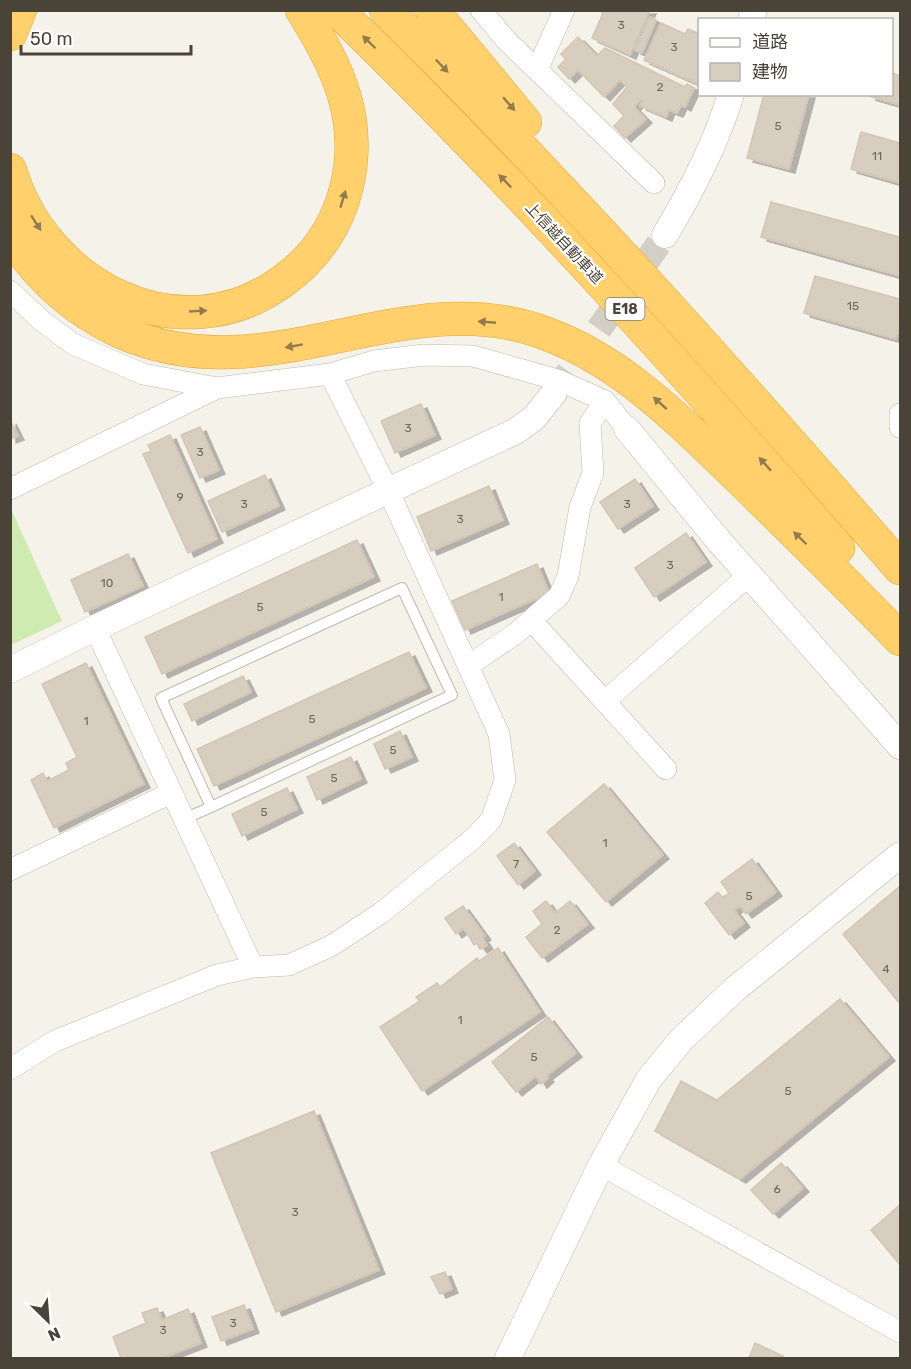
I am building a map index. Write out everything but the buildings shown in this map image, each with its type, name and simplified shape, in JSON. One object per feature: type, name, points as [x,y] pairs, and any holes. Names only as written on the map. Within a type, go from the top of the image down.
[{"type":"highway","points":[[10,33],[20,10]]},
{"type":"highway","points":[[10,170],[28,211],[45,238],[74,269],[112,295],[135,304],[188,312],[217,310],[249,300],[274,288],[298,270],[333,226],[343,202],[352,150],[345,96],[321,40],[302,10]]},
{"type":"highway","name":"上信越自動車道","points":[[337,10],[408,80],[631,315],[900,619]]},
{"type":"highway","name":"E18","points":[[386,10],[558,185],[738,383],[900,568]]},
{"type":"highway","points":[[432,10],[447,31],[603,210],[900,562]]},
{"type":"highway","points":[[10,234],[40,274],[64,297],[96,320],[130,336],[168,348],[207,354],[251,353],[297,346],[400,324],[445,320],[490,322],[533,328],[569,342],[603,359],[636,382],[839,575],[900,639]]},
{"type":"street","points":[[481,10],[506,40],[654,183]]},
{"type":"street","points":[[537,70],[564,10]]},
{"type":"street","points":[[665,235],[712,146],[730,96]]},
{"type":"street","points":[[10,291],[42,321],[73,344],[143,374],[217,388],[330,374],[374,361],[424,355],[473,356],[558,380],[605,400],[749,575],[900,747]]},
{"type":"street","points":[[10,1069],[54,1041],[217,975],[253,967],[289,965],[331,946],[381,913],[474,838],[491,820],[505,780],[499,734],[388,490],[330,374]]},
{"type":"street","points":[[10,489],[217,388]]},
{"type":"street","points":[[10,670],[516,431],[534,418],[554,393]]},
{"type":"street","points":[[469,665],[531,620],[559,596],[568,576],[580,507],[593,473],[590,423],[605,400]]},
{"type":"street","points":[[900,414],[900,427]]},
{"type":"street","points":[[605,701],[749,575]]},
{"type":"street","points":[[531,620],[666,769]]},
{"type":"street","points":[[95,628],[253,967]]},
{"type":"street","points":[[10,870],[171,793]]},
{"type":"street","points":[[508,1359],[601,1166],[649,1078],[681,1040],[734,990],[900,855]]},
{"type":"street","points":[[601,1166],[900,1332]]},
{"type":"lane","points":[[184,819],[211,807],[452,695],[402,588],[161,698],[211,807]]},
{"type":"green space","points":[[11,509],[62,621],[10,645]]},
{"type":"tunnel","points":[[554,393],[665,235]]}]
